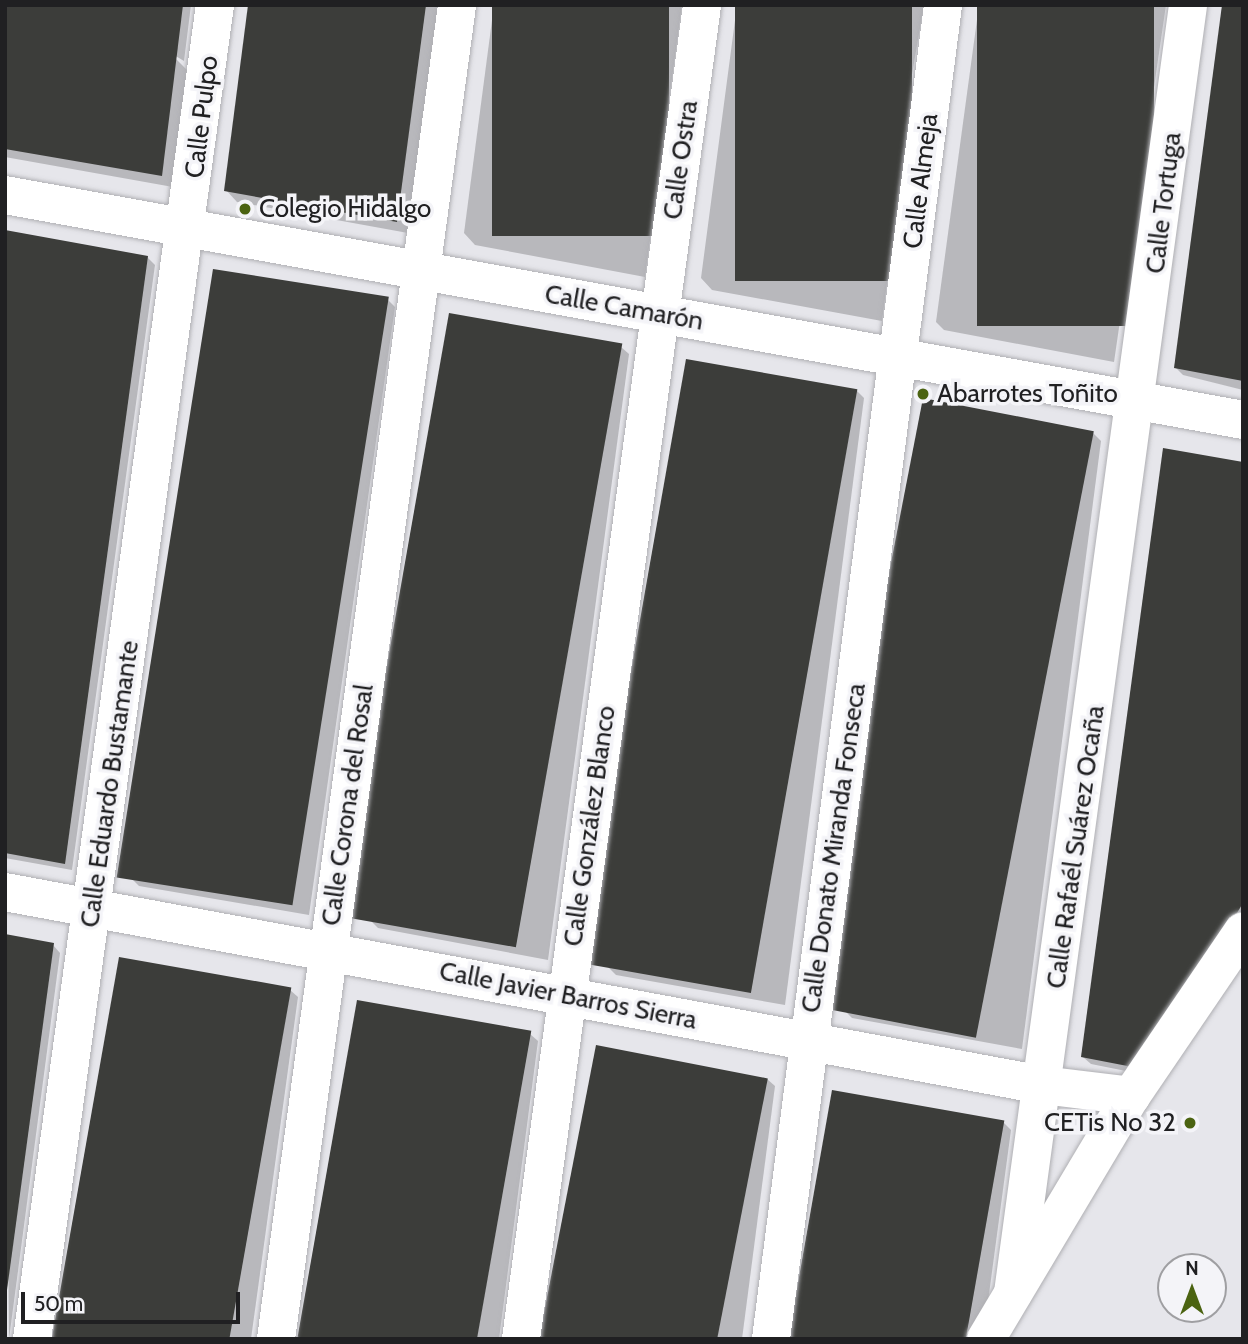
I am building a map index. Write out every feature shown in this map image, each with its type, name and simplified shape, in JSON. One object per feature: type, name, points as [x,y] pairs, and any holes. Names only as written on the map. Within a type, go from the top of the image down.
[{"type":"street","name":"Calle Pulpo","points":[[189,229],[215,5]]},
{"type":"street","name":"Calle Corona del Rosal","points":[[275,1339],[457,5]]},
{"type":"street","name":"Calle Ostra","points":[[660,314],[702,5]]},
{"type":"street","name":"Calle Almeja","points":[[898,357],[943,5]]},
{"type":"street","name":"Calle Tortuga","points":[[1139,401],[1188,5]]},
{"type":"street","name":"Calle Camarón","points":[[5,195],[1243,420]]},
{"type":"street","name":"Calle Eduardo Bustamante","points":[[33,1339],[189,229]]},
{"type":"street","name":"Calle González Blanco","points":[[521,1339],[660,314]]},
{"type":"street","name":"Calle Donato Miranda Fonseca","points":[[771,1339],[898,357]]},
{"type":"street","name":"Calle Rafaél Suárez Ocaña","points":[[1013,1293],[1139,401]]},
{"type":"street","name":"Calle Javier Barros Sierra","points":[[5,892],[329,950],[1042,1085],[1131,1096]]},
{"type":"street","points":[[986,1339],[1131,1096],[1243,930]]},
{"type":"building","points":[[5,5],[183,5],[162,176],[5,149]]},
{"type":"building","points":[[248,5],[426,5],[397,222],[224,191]]},
{"type":"building","points":[[492,5],[669,5],[669,236],[492,236]]},
{"type":"building","points":[[735,5],[912,5],[912,281],[735,281]]},
{"type":"building","points":[[977,5],[1154,5],[1154,326],[977,326]]},
{"type":"building","points":[[1222,5],[1243,5],[1243,381],[1174,368]]},
{"type":"building","points":[[5,230],[148,256],[65,864],[5,853]]},
{"type":"building","points":[[213,269],[389,297],[292,905],[117,877]]},
{"type":"building","points":[[449,313],[622,344],[516,947],[343,917]]},
{"type":"building","points":[[686,359],[857,389],[751,993],[580,963]]},
{"type":"building","points":[[923,398],[1094,431],[976,1038],[805,1005]]},
{"type":"building","points":[[1163,448],[1243,462],[1243,903],[1143,1069],[1081,1057]]},
{"type":"building","points":[[5,934],[54,943],[7,1290],[5,1290]]},
{"type":"building","points":[[119,957],[291,987],[229,1339],[52,1337]]},
{"type":"building","points":[[357,1000],[531,1031],[477,1339],[298,1337]]},
{"type":"building","points":[[596,1045],[768,1078],[717,1339],[552,1339],[539,1337]]},
{"type":"building","points":[[832,1090],[1004,1120],[966,1339],[788,1337]]},
{"type":"place","name":"Colegio Hidalgo","points":[[245,209]]},
{"type":"place","name":"Abarrotes Toñito","points":[[923,394]]},
{"type":"place","name":"CETis No 32","points":[[1190,1123]]}]
